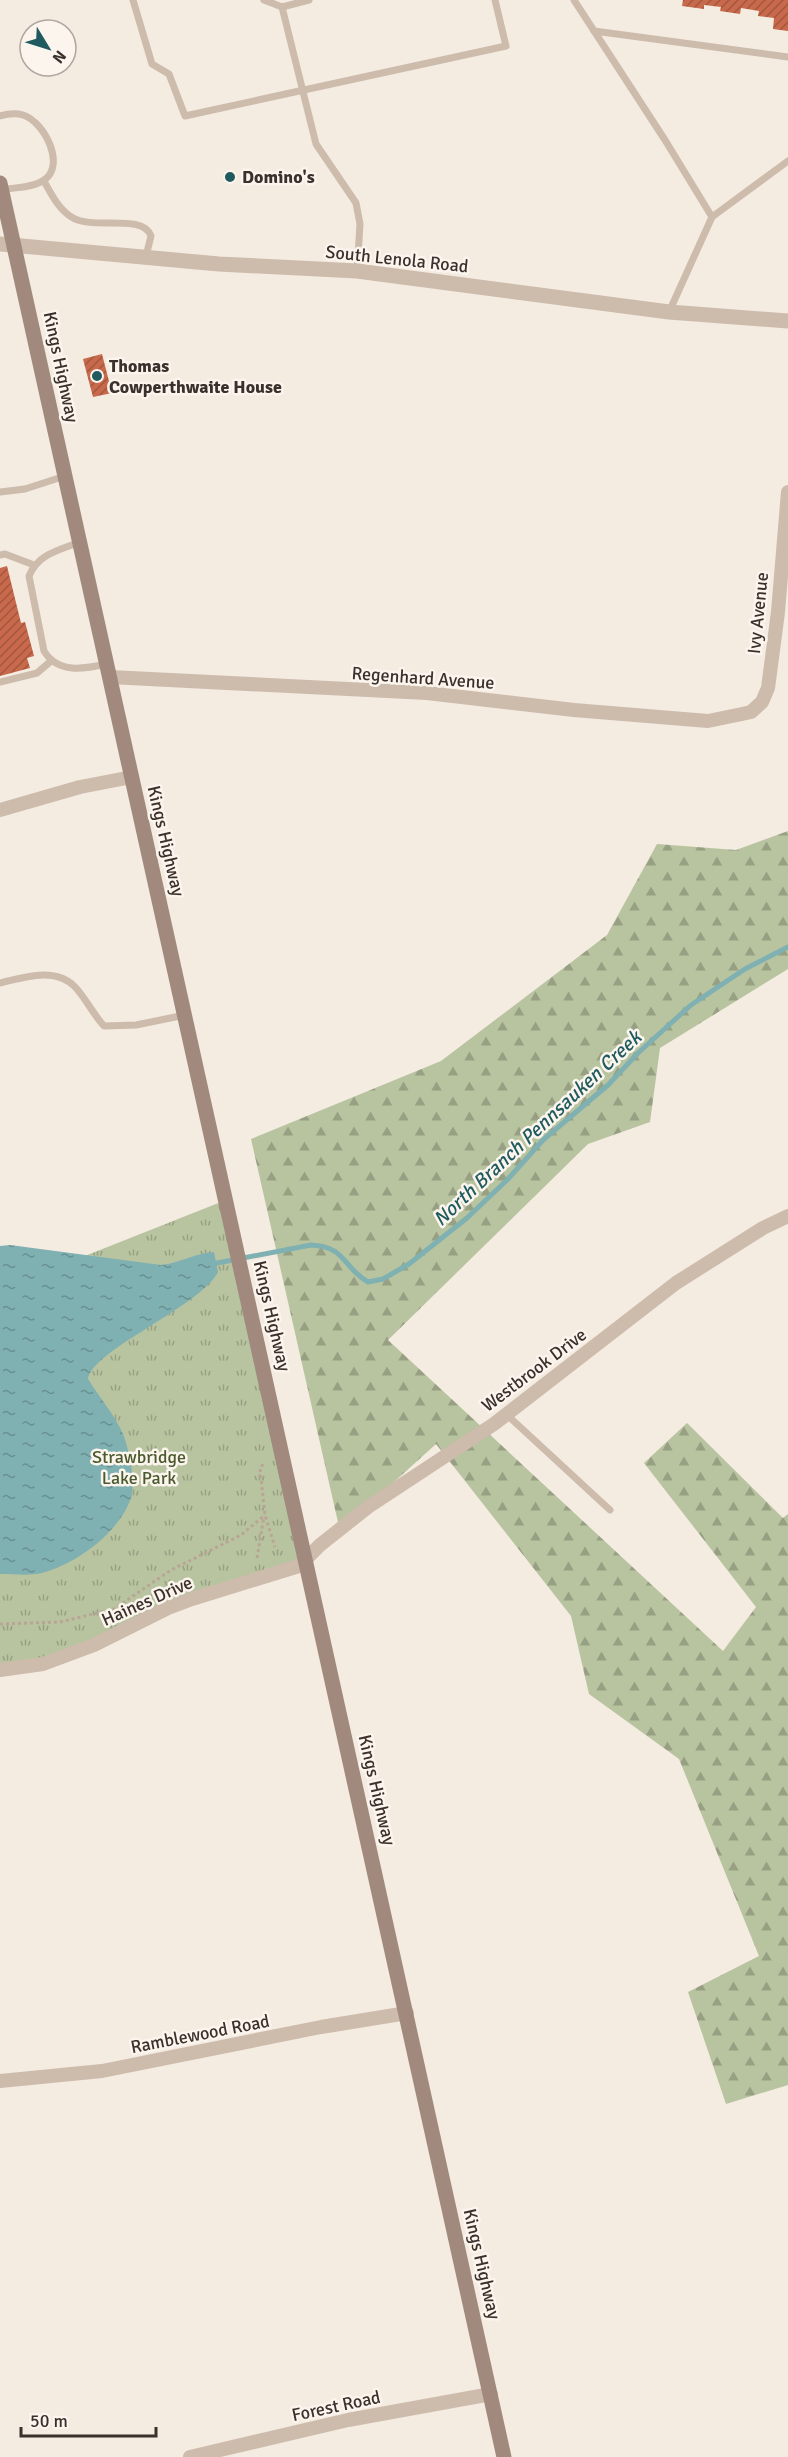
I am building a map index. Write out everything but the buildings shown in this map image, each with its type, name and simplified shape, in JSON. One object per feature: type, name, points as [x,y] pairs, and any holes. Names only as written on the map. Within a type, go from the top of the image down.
[{"type":"main road","name":"Kings Highway","points":[[1,186],[7,244],[65,476],[109,670],[504,2457]]},
{"type":"street","name":"South Lenola Road","points":[[7,244],[219,264],[357,271],[669,312],[788,321]]},
{"type":"street","name":"Ivy Avenue","points":[[732,717],[751,712],[762,702],[768,688],[778,612],[788,492]]},
{"type":"street","name":"Regenhard Avenue","points":[[109,670],[427,693],[574,710],[708,721],[732,717]]},
{"type":"street","points":[[0,810],[80,787],[132,777]]},
{"type":"street","name":"Westbrook Drive","points":[[306,1560],[320,1545],[368,1508],[506,1414],[676,1283],[763,1228],[788,1216]]},
{"type":"street","name":"Haines Drive","points":[[0,1670],[43,1664],[120,1633],[168,1608],[299,1566],[306,1560]]},
{"type":"street","name":"Ramblewood Road","points":[[0,2081],[102,2071],[321,2027],[406,2013]]},
{"type":"street","name":"Forest Road","points":[[190,2457],[348,2420],[491,2394]]},
{"type":"lane","points":[[133,0],[152,64],[169,74],[185,116],[506,46],[495,0]]},
{"type":"lane","points":[[264,0],[282,7],[309,0]]},
{"type":"lane","points":[[573,0],[665,140],[712,217]]},
{"type":"lane","points":[[282,7],[316,144],[356,203],[360,224],[357,271]]},
{"type":"lane","points":[[594,31],[788,57]]},
{"type":"lane","points":[[0,116],[21,114],[34,120],[43,129],[50,147],[53,168],[44,181],[1,186]]},
{"type":"lane","points":[[669,312],[712,217],[788,161]]},
{"type":"lane","points":[[44,181],[60,206],[75,219],[96,224],[133,223],[142,225],[151,236],[147,256]]},
{"type":"lane","points":[[0,492],[25,489],[65,476]]},
{"type":"lane","points":[[80,542],[43,557],[34,565],[29,576],[44,651],[51,661],[62,667],[109,670]]},
{"type":"lane","points":[[0,555],[5,554],[34,565]]},
{"type":"lane","points":[[0,682],[37,673],[51,661]]},
{"type":"lane","points":[[0,983],[35,975],[58,975],[75,987],[89,1009],[104,1026],[136,1026],[185,1015]]},
{"type":"lane","points":[[506,1414],[610,1510]]},
{"type":"path","points":[[263,1464],[260,1469],[265,1515],[275,1547]]},
{"type":"path","points":[[257,1558],[265,1515]]},
{"type":"path","points":[[0,1624],[60,1622],[114,1609],[171,1570],[241,1535],[265,1515]]},
{"type":"green space","points":[[788,831],[788,969],[660,1048],[650,1122],[588,1144],[388,1340],[723,1651],[756,1607],[644,1463],[687,1423],[783,1518],[788,1514],[788,2085],[726,2104],[688,1992],[759,1956],[679,1759],[589,1694],[571,1616],[436,1444],[340,1531],[251,1139],[441,1061],[607,935],[657,844],[736,850]]},
{"type":"green space","name":"Strawbridge Lake Park","points":[[226,1200],[299,1566],[215,1592],[68,1655],[0,1669],[0,1256],[47,1271]]},
{"type":"water","points":[[10,1245],[161,1265],[214,1252],[218,1272],[208,1285],[191,1299],[126,1341],[94,1367],[88,1379],[116,1420],[127,1448],[132,1475],[131,1498],[125,1511],[107,1535],[82,1555],[55,1569],[32,1574],[0,1574],[0,1246]]},
{"type":"waterway","name":"North Branch Pennsauken Creek","points":[[212,1264],[311,1245],[331,1249],[338,1253],[359,1276],[368,1282],[383,1279],[409,1264],[467,1218],[507,1180],[543,1140],[608,1085],[638,1053],[691,1005],[745,969],[788,947]]},
{"type":"place","name":"Domino's","points":[[230,177]]},
{"type":"place","name":"Thomas Cowperthwaite House","points":[[97,376]]}]
